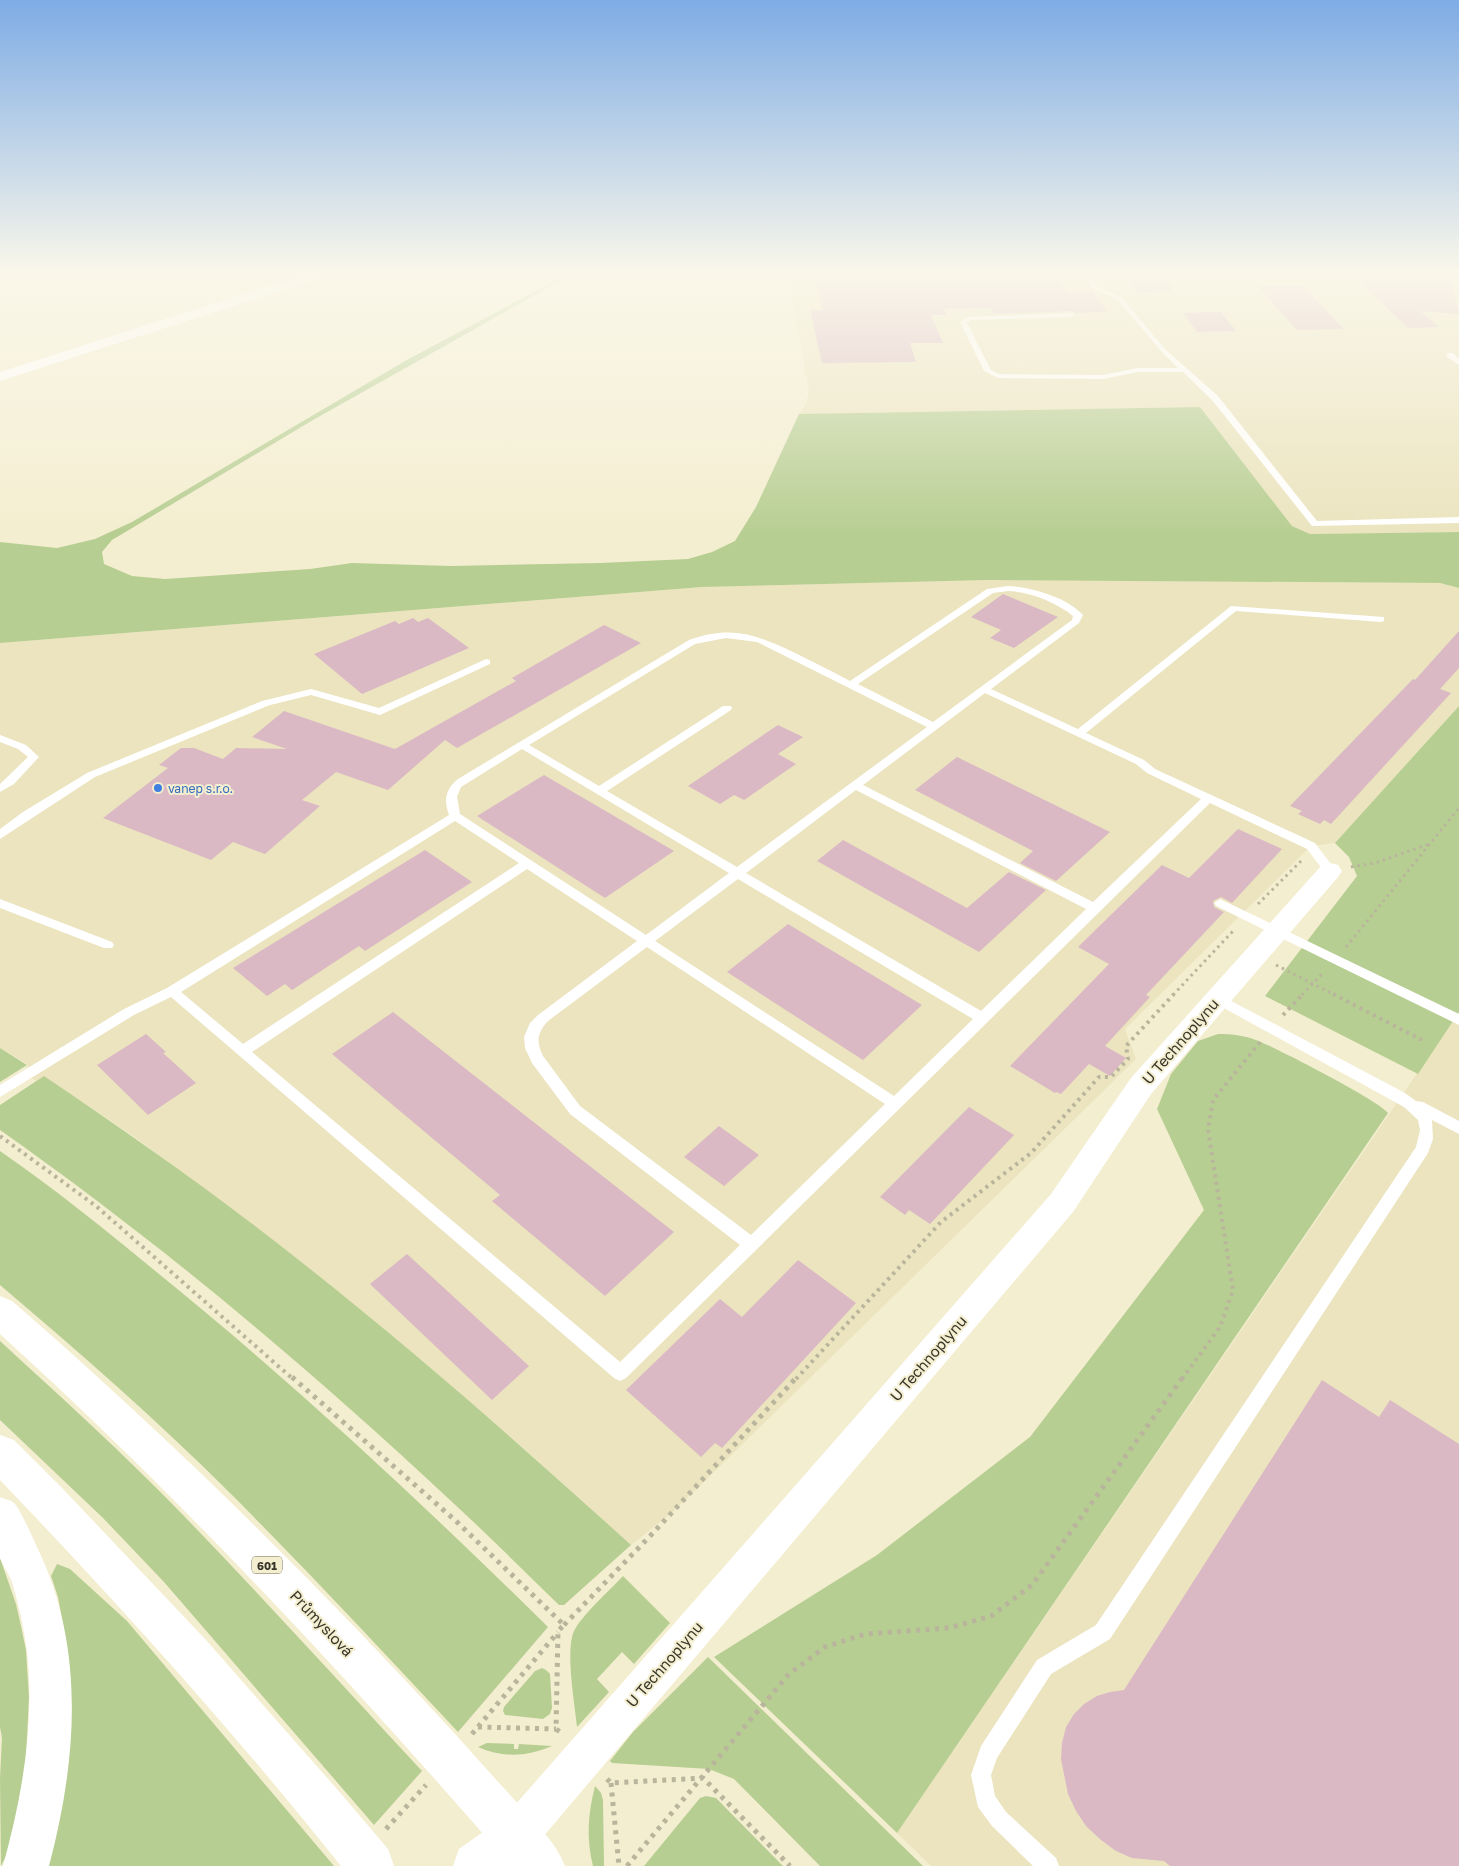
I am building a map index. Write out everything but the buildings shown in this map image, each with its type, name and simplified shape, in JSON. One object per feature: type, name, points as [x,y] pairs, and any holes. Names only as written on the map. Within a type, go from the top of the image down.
[{"type":"main road","name":"Průmyslová","points":[[0,1312],[112,1412],[319,1618],[519,1856]]},
{"type":"main road","points":[[0,1453],[72,1526],[375,1851]]},
{"type":"main road","points":[[0,1517],[20,1554],[33,1585],[49,1664],[48,1754],[42,1803],[27,1861]]},
{"type":"main road","points":[[476,1866],[519,1856]]},
{"type":"street","points":[[0,377],[56,359]]},
{"type":"street","name":"U Technoplynu","points":[[519,1856],[1062,1203],[1141,1086],[1277,931],[1322,860]]},
{"type":"lane","points":[[982,359],[988,371],[998,376],[1103,377],[1138,370],[1184,370]]},
{"type":"lane","points":[[1173,359],[1215,398],[1314,524],[1459,520]]},
{"type":"lane","points":[[752,1245],[575,1110],[537,1059],[532,1048],[533,1032],[543,1018],[645,940],[1076,621],[1078,616],[1072,609],[1028,592],[1002,588],[990,591],[850,685]]},
{"type":"lane","points":[[1079,733],[1234,608],[1382,619]]},
{"type":"lane","points":[[896,1104],[454,816],[450,798],[455,787],[692,642],[708,636],[744,635],[760,640],[934,726]]},
{"type":"lane","points":[[0,836],[27,815],[91,775],[266,702],[311,692],[380,712],[486,662]]},
{"type":"lane","points":[[984,689],[1140,762],[1151,772],[1311,846],[1322,860]]},
{"type":"lane","points":[[600,790],[727,708]]},
{"type":"lane","points":[[0,738],[22,747],[34,757],[10,782],[0,789]]},
{"type":"lane","points":[[522,745],[983,1019]]},
{"type":"lane","points":[[855,785],[1094,908]]},
{"type":"lane","points":[[172,991],[620,1373],[983,1019],[1094,908],[1209,798]]},
{"type":"lane","points":[[0,1092],[129,1012],[172,991],[454,816]]},
{"type":"lane","points":[[243,1051],[526,863]]},
{"type":"lane","points":[[0,903],[108,945]]},
{"type":"lane","points":[[1220,903],[1459,1020]]},
{"type":"lane","points":[[1230,985],[1272,1028],[1459,1128]]},
{"type":"lane","points":[[1048,1866],[999,1819],[985,1800],[981,1775],[988,1753],[1044,1667],[1103,1632],[1423,1149],[1428,1131],[1426,1120],[1417,1109],[1400,1097]]},
{"type":"path","points":[[627,1866],[789,1674],[825,1647],[865,1634],[949,1628],[991,1616],[1032,1585],[1220,1327],[1233,1290],[1208,1130],[1213,1100],[1293,1002],[1335,960],[1459,808]]},
{"type":"path","points":[[467,1739],[564,1624],[653,1533],[941,1222],[1031,1152],[1099,1077],[1111,1077],[1128,1058],[1126,1046],[1293,867],[1322,860],[1375,863],[1429,844]]},
{"type":"path","points":[[1230,985],[1262,981],[1275,965],[1422,1040]]},
{"type":"path","points":[[0,1136],[96,1206],[456,1520],[564,1624]]},
{"type":"path","points":[[556,1729],[558,1631]]},
{"type":"path","points":[[478,1727],[556,1729],[566,1736]]},
{"type":"path","points":[[601,1773],[611,1784],[619,1866]]},
{"type":"path","points":[[611,1784],[703,1778],[790,1866]]},
{"type":"path","points":[[375,1851],[431,1779]]},
{"type":"shaded area","points":[[803,359],[1459,359],[1459,532],[1310,534],[1292,526],[1200,407],[799,414],[806,404],[809,391]]},
{"type":"shaded area","points":[[988,580],[1440,583],[1459,588],[1459,706],[1335,843],[1311,846],[1125,1029],[1136,1059],[674,1511],[631,1545],[528,1452],[426,1364],[295,1257],[132,1135],[44,1076],[36,1081],[26,1075],[28,1064],[0,1048],[0,643],[702,587]]},
{"type":"shaded area","points":[[1459,1012],[1459,1866],[931,1866],[897,1833]]},
{"type":"green space","points":[[421,359],[313,420],[112,540],[102,552],[104,564],[132,576],[165,579],[310,569],[352,563],[451,566],[688,559],[712,552],[735,541],[756,507],[799,414],[1200,407],[1292,526],[1310,534],[1459,532],[1459,588],[1440,583],[988,580],[702,587],[0,643],[0,542],[57,548],[95,539],[132,522],[405,361]]},
{"type":"green space","points":[[1459,706],[1459,1012],[1418,1074],[1265,996],[1357,876],[1349,857],[1335,843]]},
{"type":"green space","points":[[1218,1034],[1251,1038],[1267,1045],[1348,1086],[1388,1113],[897,1833],[714,1657],[877,1555],[1030,1437],[1204,1210],[1157,1109],[1171,1074],[1198,1041]]},
{"type":"green space","points":[[0,1048],[27,1065],[0,1082]]},
{"type":"green space","points":[[44,1076],[203,1187],[338,1291],[466,1398],[631,1545],[564,1605],[559,1605],[478,1526],[287,1354],[175,1261],[0,1130],[0,1105]]},
{"type":"green space","points":[[0,1151],[100,1226],[260,1358],[406,1490],[548,1627],[458,1732],[317,1582],[202,1466],[117,1387],[0,1285]]},
{"type":"green space","points":[[0,1341],[162,1493],[422,1771],[374,1825],[164,1582],[103,1518],[0,1420]]},
{"type":"green space","points":[[0,1558],[16,1604],[21,1626],[26,1650],[29,1697],[25,1778],[6,1856],[1,1866],[0,1778],[2,1738],[0,1727]]},
{"type":"green space","points":[[57,1564],[70,1569],[127,1621],[334,1866],[47,1866],[71,1719],[68,1653],[58,1597],[51,1576]]},
{"type":"green space","points":[[623,1576],[670,1623],[634,1664],[622,1652],[597,1679],[609,1692],[577,1727],[570,1664],[571,1640],[574,1631],[590,1610]]},
{"type":"green space","points":[[708,1657],[923,1866],[820,1866],[734,1779],[709,1769],[612,1763],[610,1761],[633,1732]]},
{"type":"green space","points":[[542,1668],[550,1674],[552,1708],[550,1714],[543,1719],[505,1715],[504,1707],[535,1671]]},
{"type":"green space","points":[[487,1743],[514,1744],[514,1749],[518,1749],[519,1744],[552,1746],[542,1750],[515,1755],[496,1753],[478,1747]]},
{"type":"green space","points":[[595,1786],[601,1793],[603,1800],[604,1866],[593,1866],[589,1846],[589,1816]]},
{"type":"green space","points":[[706,1796],[716,1798],[783,1866],[644,1866],[700,1798]]},
{"type":"place","name":"vanep s.r.o.","points":[[158,788]]}]
